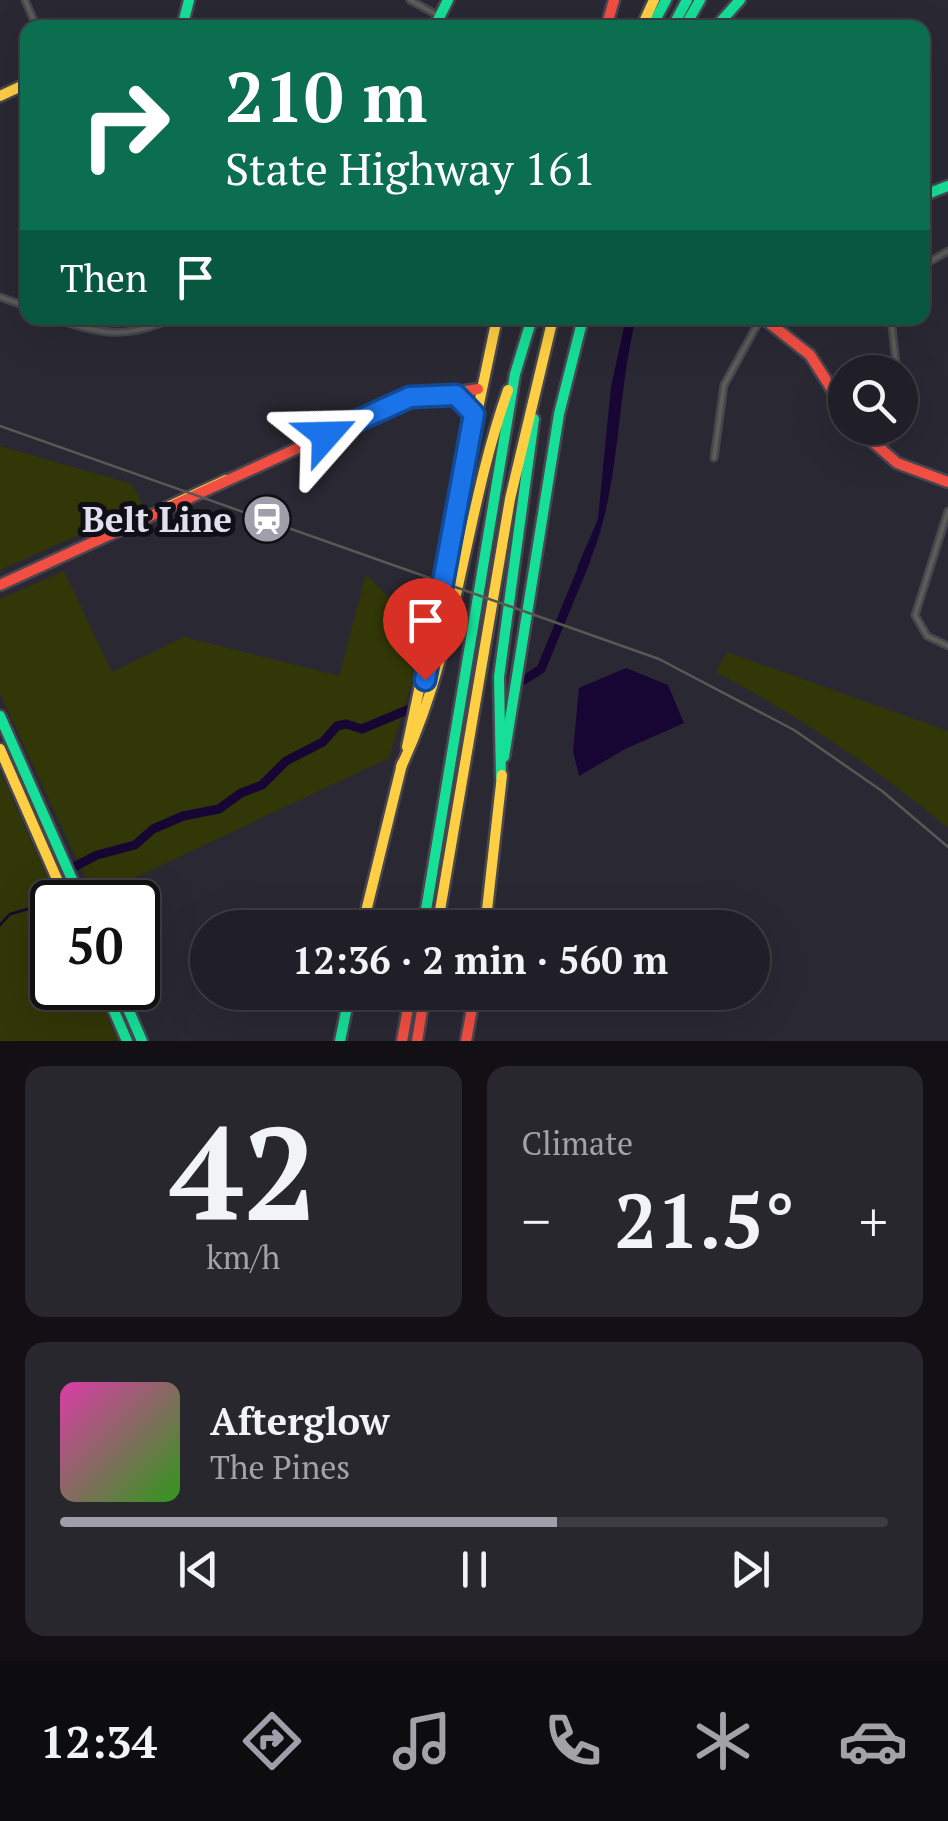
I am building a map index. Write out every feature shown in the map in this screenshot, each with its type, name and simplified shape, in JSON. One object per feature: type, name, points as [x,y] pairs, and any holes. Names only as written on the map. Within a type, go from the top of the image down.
[{"type":"main road","points":[[722,20],[740,0]]},
{"type":"main road","points":[[366,910],[428,665],[479,388],[495,325]]},
{"type":"main road","points":[[402,768],[448,648],[483,480],[530,325]]},
{"type":"main road","points":[[440,910],[510,499],[551,325]]},
{"type":"main road","points":[[488,910],[501,778],[560,414],[581,325]]},
{"type":"main road","points":[[771,325],[810,355],[828,383]]},
{"type":"main road","points":[[501,778],[499,677],[540,372]]},
{"type":"main road","points":[[427,910],[514,374]]},
{"type":"main road","points":[[0,585],[403,400],[456,395],[479,388]]},
{"type":"main road","points":[[456,395],[474,414]]},
{"type":"main road","points":[[875,445],[914,472],[948,482]]},
{"type":"main road","points":[[0,716],[72,880]]},
{"type":"main road","points":[[0,749],[57,880]]},
{"type":"main road","points":[[114,1010],[127,1041]]},
{"type":"main road","points":[[128,1010],[142,1041]]},
{"type":"main road","points":[[340,1041],[346,1010]]},
{"type":"main road","points":[[402,1041],[408,1010]]},
{"type":"main road","points":[[416,1041],[422,1010]]},
{"type":"main road","points":[[466,1041],[472,1010]]},
{"type":"street","points":[[410,0],[434,20]]},
{"type":"street","points":[[78,325],[115,336],[156,325]]},
{"type":"street","points":[[714,458],[724,386],[758,325]]},
{"type":"street","points":[[893,325],[895,355]]},
{"type":"street","points":[[882,452],[884,445]]},
{"type":"street","points":[[948,512],[915,614],[926,636],[948,646]]},
{"type":"green space","points":[[0,446],[132,484],[143,506],[0,570]]},
{"type":"green space","points":[[64,571],[112,672],[184,637],[339,676],[366,574],[426,635],[389,758],[130,880],[86,880],[0,694],[0,599]]},
{"type":"green space","points":[[727,652],[948,731],[948,828],[836,744],[716,672]]},
{"type":"green space","points":[[0,771],[48,880],[30,880],[30,1010],[105,1010],[118,1041],[0,1041]]},
{"type":"shaded area","points":[[624,325],[634,325],[606,509],[586,570],[577,568],[598,519],[611,387]]},
{"type":"shaded area","points":[[626,668],[668,685],[684,723],[625,749],[579,776],[573,751],[579,688]]},
{"type":"waterway","points":[[524,680],[541,669],[586,560]]},
{"type":"waterway","points":[[74,867],[97,855],[135,845],[153,829],[183,816],[219,809],[241,793],[262,785],[286,761],[323,742],[337,726],[346,724],[362,729],[407,710]]},
{"type":"waterway","points":[[0,925],[10,914],[28,909],[51,878]]},
{"type":"tram line","points":[[0,426],[659,659],[794,730],[882,791],[948,847]]},
{"type":"traffic: fast","points":[[184,20],[189,0]]},
{"type":"traffic: fast","points":[[438,20],[448,0]]},
{"type":"traffic: fast","points":[[655,20],[666,0]]},
{"type":"traffic: fast","points":[[676,20],[687,0]]},
{"type":"traffic: fast","points":[[689,20],[700,0]]},
{"type":"traffic: fast","points":[[722,20],[740,0]]},
{"type":"traffic: fast","points":[[930,193],[948,186]]},
{"type":"traffic: fast","points":[[426,910],[515,374],[530,325]]},
{"type":"traffic: fast","points":[[504,757],[559,414],[581,325]]},
{"type":"traffic: fast","points":[[501,778],[499,677],[534,419]]},
{"type":"traffic: fast","points":[[0,716],[72,880]]},
{"type":"traffic: fast","points":[[114,1010],[127,1041]]},
{"type":"traffic: fast","points":[[129,1010],[142,1041]]},
{"type":"traffic: fast","points":[[340,1041],[346,1010]]},
{"type":"traffic: slow","points":[[645,20],[654,0]]},
{"type":"traffic: slow","points":[[0,96],[20,87]]},
{"type":"traffic: slow","points":[[407,747],[496,325]]},
{"type":"traffic: slow","points":[[440,910],[510,499],[551,325]]},
{"type":"traffic: slow","points":[[401,767],[436,675],[481,484],[508,390]]},
{"type":"traffic: slow","points":[[165,508],[226,480]]},
{"type":"traffic: slow","points":[[0,749],[57,880]]},
{"type":"traffic: slow","points":[[366,910],[402,764]]},
{"type":"traffic: slow","points":[[487,910],[502,775]]},
{"type":"traffic: jam","points":[[608,20],[614,0]]},
{"type":"traffic: jam","points":[[772,325],[810,355],[828,383]]},
{"type":"traffic: jam","points":[[0,585],[396,403],[478,389]]},
{"type":"traffic: jam","points":[[876,445],[897,463],[948,482]]},
{"type":"traffic: jam","points":[[402,1041],[408,1010]]},
{"type":"traffic: jam","points":[[417,1041],[422,1010]]},
{"type":"traffic: jam","points":[[466,1041],[472,1010]]},
{"type":"place","name":"Belt Line","points":[[267,519]]},
{"type":"route","points":[[326,435],[396,402],[423,395],[456,395],[470,405],[474,414],[425,680]]}]
